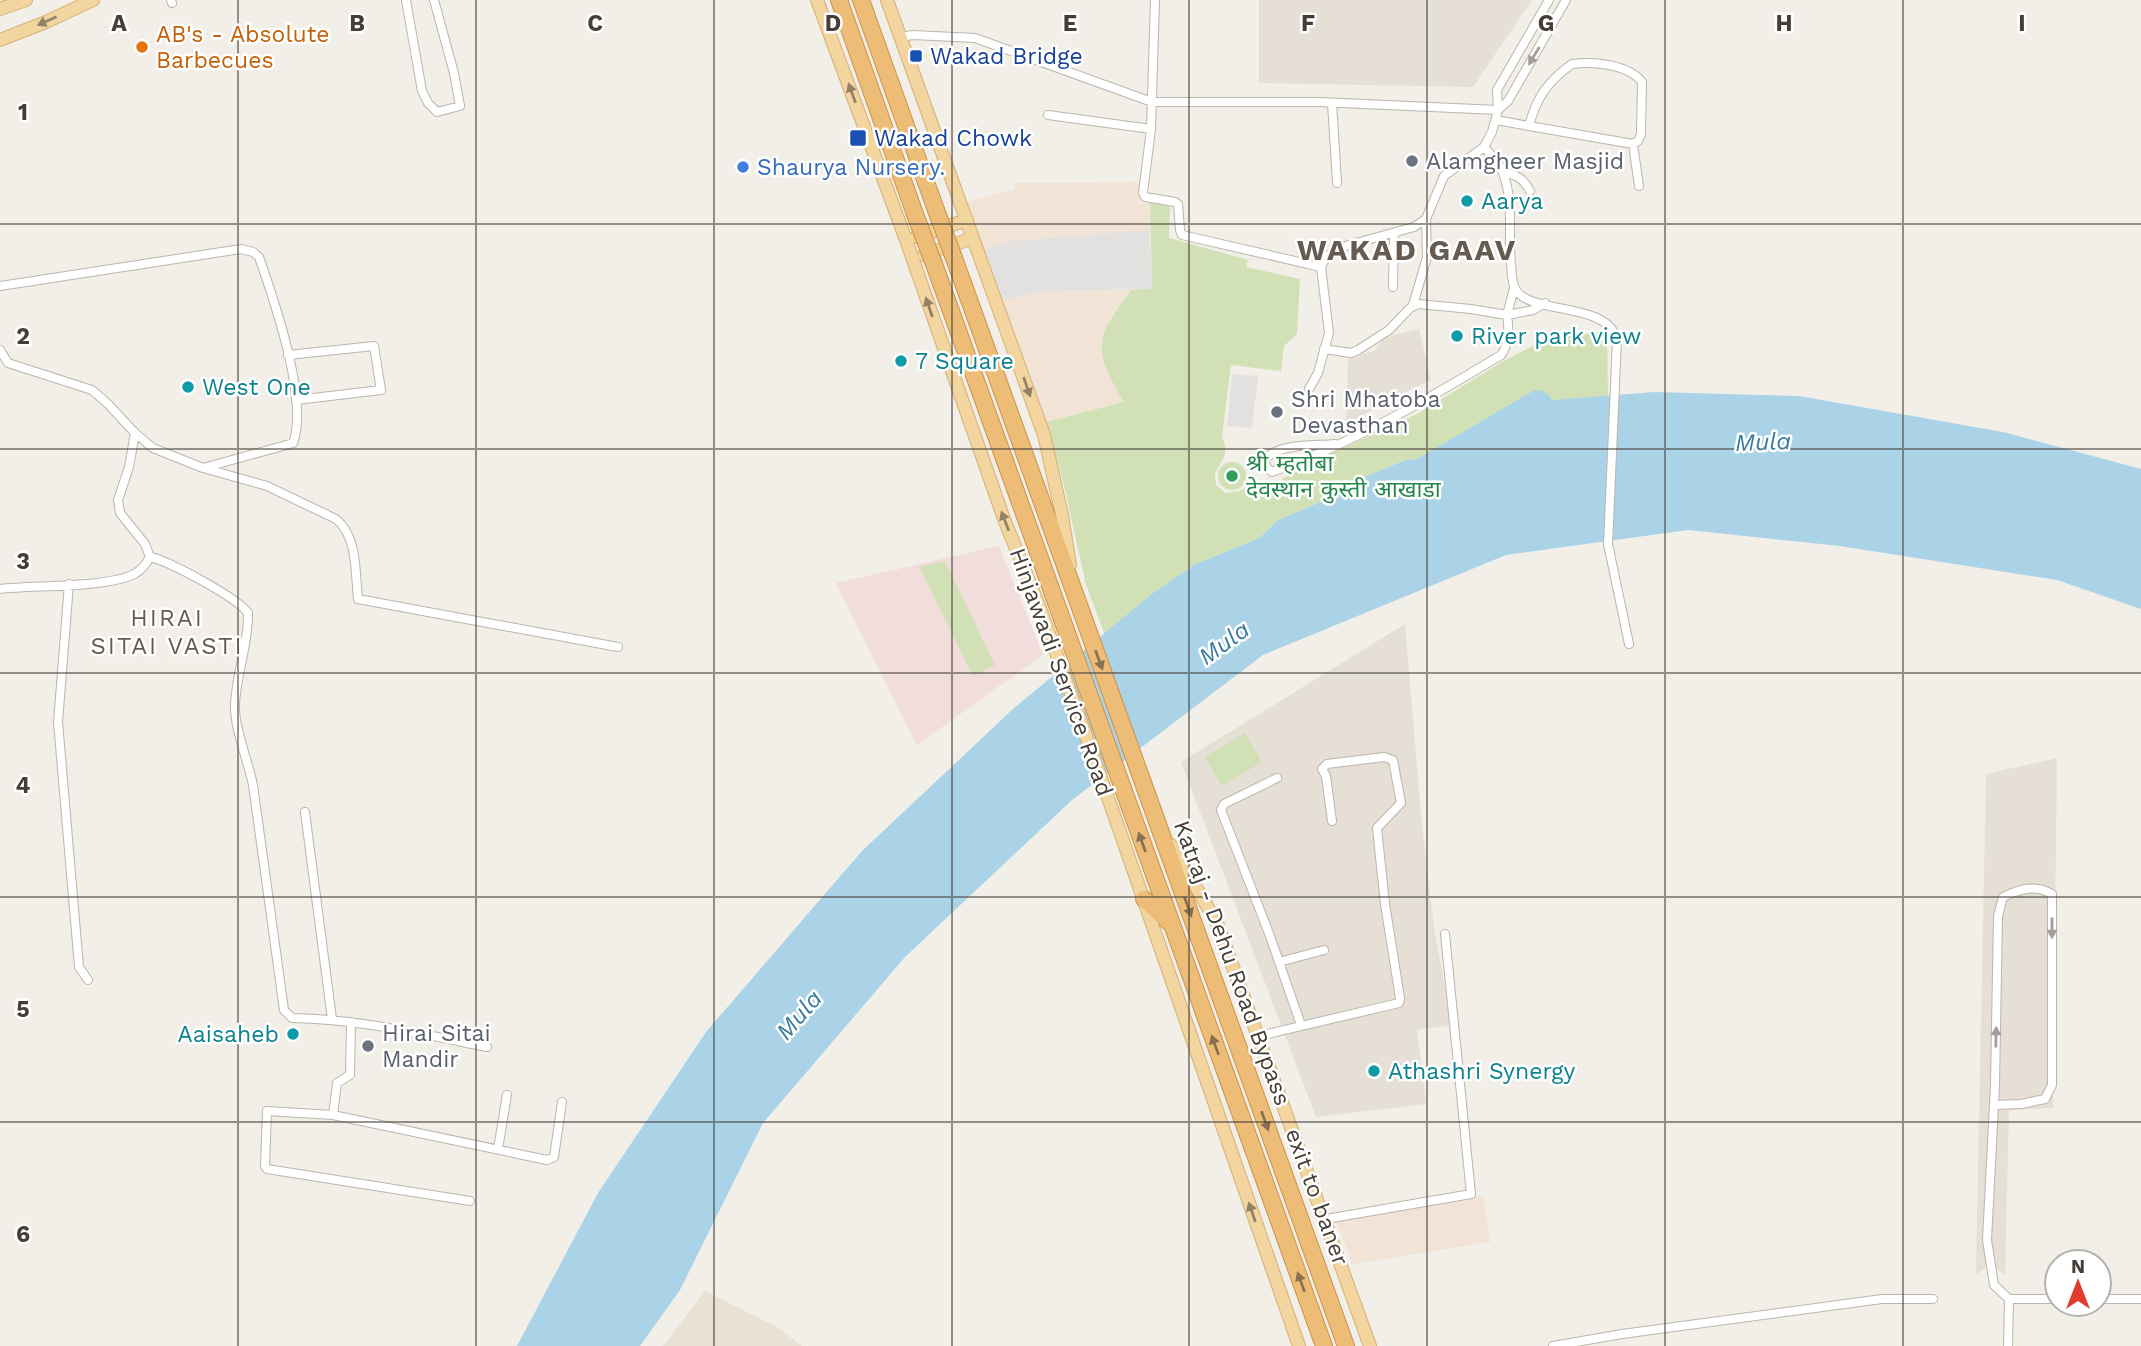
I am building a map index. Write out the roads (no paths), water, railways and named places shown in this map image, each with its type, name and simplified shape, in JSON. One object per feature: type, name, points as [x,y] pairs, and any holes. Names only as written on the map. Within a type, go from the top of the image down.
[{"type":"highway","name":"Katraj - Dehu Road Bypass","points":[[839,0],[1056,603],[1120,806],[1172,926],[1324,1346]]},
{"type":"highway","name":"Katraj - Dehu Road Bypass","points":[[862,0],[1346,1346]]},
{"type":"highway","points":[[1144,899],[1172,926]]},
{"type":"main road","points":[[0,9],[26,0]]},
{"type":"main road","points":[[0,40],[93,0]]},
{"type":"main road","name":"Hinjawadi Service Road","points":[[817,0],[906,240],[1004,519],[1120,806],[1144,899],[1299,1346]]},
{"type":"main road","points":[[887,0],[1044,435],[1062,515],[1075,592]]},
{"type":"main road","points":[[906,240],[967,220]]},
{"type":"main road","points":[[912,259],[973,238]]},
{"type":"main road","name":"exit to baner","points":[[1157,821],[1217,923],[1370,1346]]},
{"type":"street","points":[[406,0],[422,91],[437,112],[460,106],[434,0]]},
{"type":"street","points":[[1155,0],[1151,129],[1143,193],[1145,197],[1178,204],[1182,235],[1321,267]]},
{"type":"street","points":[[1497,115],[1497,90],[1549,0]]},
{"type":"street","points":[[1324,349],[1351,353],[1358,350],[1389,330],[1413,305],[1427,257],[1426,219],[1444,176],[1484,147],[1497,115],[1566,0]]},
{"type":"street","points":[[900,37],[913,35],[975,38],[1152,102],[1332,103],[1497,115],[1529,126],[1633,144],[1641,134],[1642,82],[1616,66],[1580,62],[1572,64],[1544,88],[1529,126]]},
{"type":"street","points":[[1332,103],[1337,183]]},
{"type":"street","points":[[1048,115],[1151,129]]},
{"type":"street","points":[[1633,144],[1639,186]]},
{"type":"street","points":[[1335,444],[1282,450],[1265,459],[1266,467],[1272,472],[1335,444],[1386,420],[1501,355],[1506,346],[1509,329],[1507,315],[1514,288],[1510,248],[1511,218],[1503,172],[1484,147]]},
{"type":"street","points":[[1503,172],[1516,174],[1524,180],[1530,191]]},
{"type":"street","points":[[1309,389],[1318,373],[1329,333],[1321,267],[1326,257],[1338,248],[1394,234],[1414,227],[1426,219]]},
{"type":"street","points":[[1393,287],[1394,234]]},
{"type":"street","points":[[0,286],[241,248],[253,251],[259,257],[283,328],[296,400],[296,434],[293,443],[202,468]]},
{"type":"street","points":[[1514,288],[1518,294],[1594,317],[1615,332],[1617,340],[1608,544],[1629,644]]},
{"type":"street","points":[[1413,305],[1471,309],[1507,315],[1533,310],[1545,303]]},
{"type":"street","points":[[288,355],[374,346],[380,390],[296,400]]},
{"type":"street","points":[[0,350],[4,364],[92,390],[153,448],[202,468],[267,486],[314,507],[344,525],[351,542],[358,598],[618,647]]},
{"type":"street","points":[[135,433],[129,467],[118,500],[120,513],[145,544],[149,560]]},
{"type":"street","points":[[0,589],[108,582],[135,573],[149,560],[165,560],[236,601],[248,613],[235,721],[253,785],[284,1010],[292,1018],[331,1019],[487,1047]]},
{"type":"street","points":[[69,584],[58,722],[79,967],[88,980]]},
{"type":"street","points":[[1259,1036],[1396,1005],[1400,998],[1385,904],[1377,828],[1401,803],[1393,760],[1384,757],[1326,764],[1322,769],[1326,776],[1332,821]]},
{"type":"street","points":[[1277,778],[1224,804],[1221,810],[1301,1025]]},
{"type":"street","points":[[305,812],[331,1019]]},
{"type":"street","points":[[1994,1105],[2021,1104],[2045,1099],[2052,1085],[2052,894],[2042,888],[2020,889],[2003,897],[1998,916],[1994,1105],[1987,1240],[1994,1285],[2009,1299],[2043,1299]]},
{"type":"street","points":[[1326,1219],[1471,1194],[1445,934]]},
{"type":"street","points":[[1279,962],[1324,950]]},
{"type":"street","points":[[333,1115],[337,1083],[349,1074],[351,1022]]},
{"type":"street","points":[[499,1149],[507,1095]]},
{"type":"street","points":[[470,1201],[267,1169],[267,1111],[333,1115],[547,1160],[552,1159],[562,1102]]},
{"type":"street","points":[[1553,1346],[1871,1300],[1933,1299]]},
{"type":"street","points":[[2008,1346],[2009,1299]]},
{"type":"street","points":[[2113,1299],[2141,1299]]},
{"type":"water","name":"Mula","points":[[1540,390],[1552,400],[1654,392],[1799,396],[2003,432],[2141,469],[2141,609],[2057,580],[1840,546],[1688,530],[1506,555],[1263,655],[1072,800],[905,957],[763,1123],[680,1290],[640,1346],[517,1346],[598,1193],[706,1032],[862,851],[1013,709],[1153,593],[1194,565],[1259,538],[1278,520],[1320,502],[1369,475],[1405,460],[1417,459],[1533,391]]},
{"type":"place","name":"AB's - Absolute Barbecues","points":[[142,47]]},
{"type":"place","name":"Wakad Bridge","points":[[916,56]]},
{"type":"place","name":"Wakad Chowk","points":[[858,138]]},
{"type":"place","name":"Alamgheer Masjid","points":[[1412,161]]},
{"type":"place","name":"Shaurya Nursery.","points":[[743,167]]},
{"type":"place","name":"Aarya","points":[[1467,201]]},
{"type":"place","name":"River park view","points":[[1457,336]]},
{"type":"place","name":"7 Square","points":[[901,361]]},
{"type":"place","name":"West One","points":[[188,387]]},
{"type":"place","name":"Shri Mhatoba Devasthan","points":[[1277,412]]},
{"type":"place","name":"श्री म्हतोबा देवस्थान कुस्ती आखाडा","points":[[1232,476]]},
{"type":"place","name":"Aaisaheb","points":[[293,1034]]},
{"type":"place","name":"Hirai Sitai Mandir","points":[[368,1046]]},
{"type":"place","name":"Athashri Synergy","points":[[1374,1071]]},
{"type":"district","name":"WAKAD GAAV","points":[[1407,249]]},
{"type":"district","name":"HIRAI SITAI VASTI","points":[[167,632]]}]
